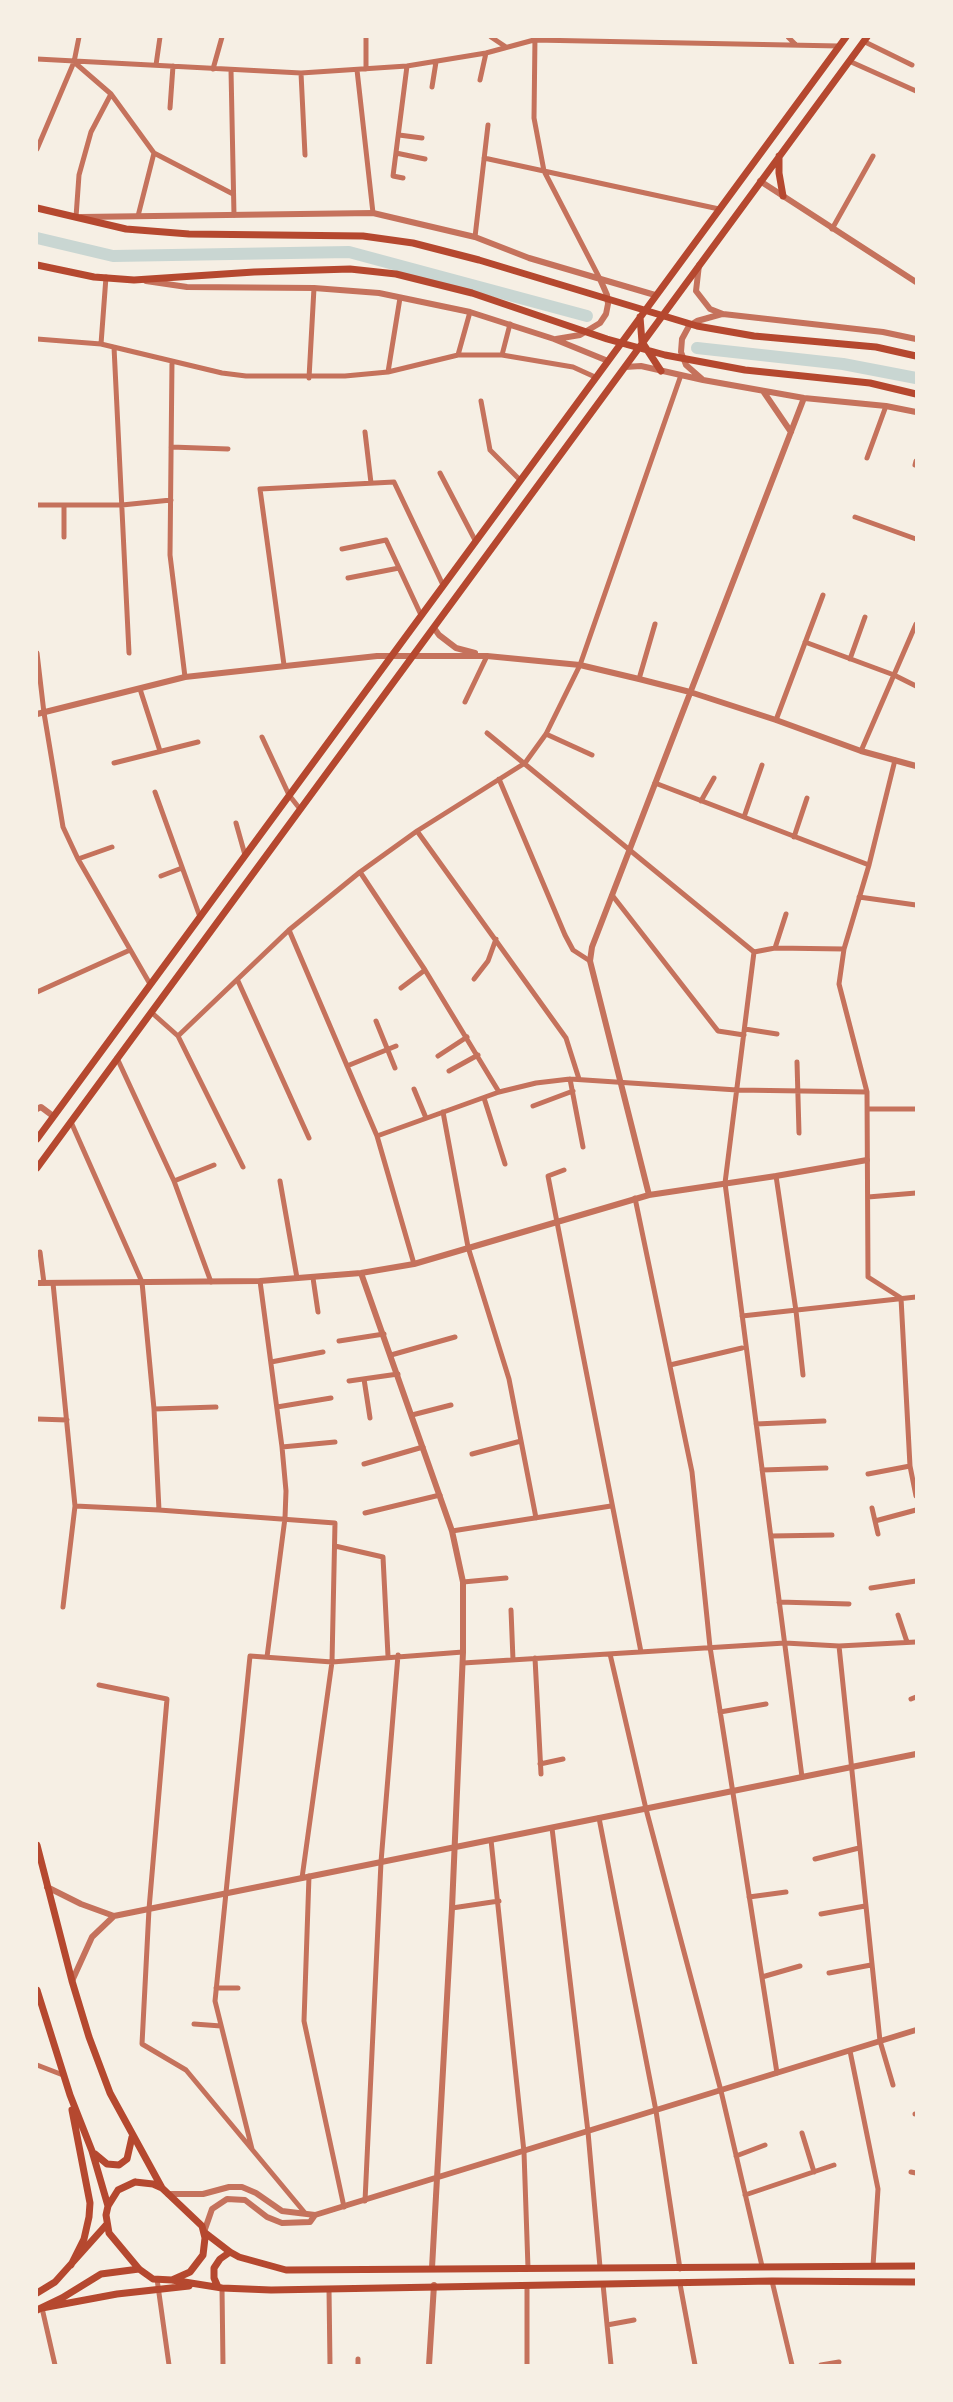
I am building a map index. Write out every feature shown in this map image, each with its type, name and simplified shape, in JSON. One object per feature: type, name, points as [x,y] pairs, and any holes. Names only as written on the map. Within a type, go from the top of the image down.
[{"type":"main road","points":[[37,1139],[846,37]]},
{"type":"main road","points":[[37,1168],[849,61],[862,38]]},
{"type":"main road","points":[[779,155],[783,197]]},
{"type":"main road","points":[[37,208],[126,229],[189,234],[363,236],[413,243],[479,260],[697,326],[754,336],[876,347],[916,356]]},
{"type":"main road","points":[[37,265],[106,278],[134,280],[350,269],[396,274],[472,293],[607,339],[665,355],[745,370],[870,383],[916,394]]},
{"type":"main road","points":[[640,317],[642,342],[661,371]]},
{"type":"main road","points":[[37,1845],[72,1980],[110,2093],[132,2137],[165,2191],[198,2220],[204,2232],[205,2246],[199,2263],[190,2272],[172,2280]]},
{"type":"main road","points":[[37,1990],[69,2095],[92,2151],[108,2206],[107,2224],[114,2240],[139,2269],[157,2279],[220,2288],[271,2290],[527,2284],[916,2282]]},
{"type":"main road","points":[[69,2095],[90,2203],[83,2239],[71,2265]]},
{"type":"main road","points":[[92,2151],[107,2164],[119,2165],[127,2159],[132,2137]]},
{"type":"main road","points":[[108,2206],[118,2190],[135,2182],[144,2182],[165,2191]]},
{"type":"main road","points":[[37,2293],[55,2282],[107,2224]]},
{"type":"main road","points":[[204,2232],[230,2252],[252,2262],[286,2270],[916,2266]]},
{"type":"main road","points":[[220,2288],[214,2278],[214,2268],[220,2259],[230,2252]]},
{"type":"main road","points":[[39,2309],[101,2274],[139,2269]]},
{"type":"main road","points":[[39,2309],[117,2294],[197,2285]]},
{"type":"street","points":[[37,149],[74,62],[79,37]]},
{"type":"street","points":[[156,65],[160,37]]},
{"type":"street","points":[[213,69],[222,37]]},
{"type":"street","points":[[366,37],[366,69]]},
{"type":"street","points":[[491,37],[506,47]]},
{"type":"street","points":[[788,37],[796,45]]},
{"type":"street","points":[[37,60],[301,73],[436,62],[486,53],[535,38],[839,46]]},
{"type":"street","points":[[535,38],[534,118],[544,171],[600,279],[608,304],[600,323],[580,335],[554,339]]},
{"type":"street","points":[[862,38],[912,65]]},
{"type":"street","points":[[480,80],[486,53]]},
{"type":"street","points":[[849,61],[916,91]]},
{"type":"street","points":[[74,62],[111,94],[154,153],[233,194]]},
{"type":"street","points":[[432,87],[436,62]]},
{"type":"street","points":[[170,108],[173,66]]},
{"type":"street","points":[[403,178],[393,176],[407,66]]},
{"type":"street","points":[[231,70],[234,215]]},
{"type":"street","points":[[357,70],[373,213]]},
{"type":"street","points":[[301,73],[305,155]]},
{"type":"street","points":[[111,94],[92,132],[79,174],[76,217],[373,213],[475,237],[529,258],[655,295]]},
{"type":"street","points":[[475,237],[488,125]]},
{"type":"street","points":[[399,135],[422,138]]},
{"type":"street","points":[[138,216],[154,153]]},
{"type":"street","points":[[396,153],[425,159]]},
{"type":"street","points":[[832,229],[873,156]]},
{"type":"street","points":[[484,158],[719,209]]},
{"type":"street","points":[[760,180],[916,282]]},
{"type":"street","points":[[700,261],[696,291],[710,309],[723,314],[883,332],[916,339]]},
{"type":"street","points":[[101,344],[106,278]]},
{"type":"street","points":[[134,280],[187,287],[359,290],[470,312],[554,339],[608,361]]},
{"type":"street","points":[[309,378],[314,288]]},
{"type":"street","points":[[388,372],[400,298]]},
{"type":"street","points":[[458,355],[470,312]]},
{"type":"street","points":[[703,380],[686,365],[681,352],[682,339],[689,326],[697,321],[723,314]]},
{"type":"street","points":[[502,355],[510,324]]},
{"type":"street","points":[[37,339],[101,344],[246,376],[309,378],[388,372],[458,355],[502,355],[573,367],[596,377]]},
{"type":"street","points":[[114,347],[129,653]]},
{"type":"street","points":[[172,361],[170,555],[185,677]]},
{"type":"street","points":[[625,367],[641,366],[804,398],[916,412]]},
{"type":"street","points":[[178,1036],[289,930],[360,872],[417,831],[525,763],[546,734],[580,665],[681,375]]},
{"type":"street","points":[[764,391],[791,432]]},
{"type":"street","points":[[649,1195],[590,961],[592,947],[804,398]]},
{"type":"street","points":[[481,401],[490,450],[520,480]]},
{"type":"street","points":[[867,458],[886,407]]},
{"type":"street","points":[[365,432],[371,483]]},
{"type":"street","points":[[171,447],[228,449]]},
{"type":"street","points":[[440,473],[475,540]]},
{"type":"street","points":[[284,665],[260,489],[394,482],[443,585]]},
{"type":"street","points":[[37,495],[37,505],[122,505],[170,500]]},
{"type":"street","points":[[64,505],[64,537]]},
{"type":"street","points":[[855,517],[916,539]]},
{"type":"street","points":[[342,549],[386,541],[421,615]]},
{"type":"street","points":[[348,578],[399,568]]},
{"type":"street","points":[[776,720],[823,595]]},
{"type":"street","points":[[850,659],[865,617]]},
{"type":"street","points":[[639,678],[655,624]]},
{"type":"street","points":[[861,751],[894,675],[913,640],[916,624]]},
{"type":"street","points":[[434,628],[456,648],[487,656]]},
{"type":"street","points":[[805,642],[894,675],[916,686]]},
{"type":"street","points":[[37,653],[40,713],[63,827],[78,859],[150,985]]},
{"type":"street","points":[[40,713],[185,677],[391,656],[487,656],[580,665],[639,678],[776,720],[861,751],[916,766]]},
{"type":"street","points":[[465,702],[487,656]]},
{"type":"street","points":[[140,689],[160,751]]},
{"type":"street","points":[[487,733],[754,952]]},
{"type":"street","points":[[546,734],[592,755]]},
{"type":"street","points":[[262,737],[289,794],[300,809]]},
{"type":"street","points":[[114,763],[198,742]]},
{"type":"street","points":[[895,760],[869,865],[844,949],[839,984],[869,1110],[868,1277],[901,1298]]},
{"type":"street","points":[[744,817],[762,765]]},
{"type":"street","points":[[701,801],[714,778]]},
{"type":"street","points":[[499,779],[565,935],[573,950],[590,961]]},
{"type":"street","points":[[655,783],[869,865]]},
{"type":"street","points":[[155,792],[200,917]]},
{"type":"street","points":[[794,837],[807,798]]},
{"type":"street","points":[[236,823],[245,855]]},
{"type":"street","points":[[417,831],[566,1038],[579,1079]]},
{"type":"street","points":[[78,859],[112,847]]},
{"type":"street","points":[[161,876],[182,868]]},
{"type":"street","points":[[360,872],[425,970],[499,1092]]},
{"type":"street","points":[[611,895],[718,1031],[777,1034]]},
{"type":"street","points":[[859,897],[916,905]]},
{"type":"street","points":[[775,948],[786,914]]},
{"type":"street","points":[[289,930],[377,1136],[414,1264]]},
{"type":"street","points":[[474,978],[488,961],[496,939]]},
{"type":"street","points":[[754,952],[775,948],[844,949]]},
{"type":"street","points":[[37,992],[130,950]]},
{"type":"street","points":[[754,952],[725,1183],[802,1777]]},
{"type":"street","points":[[401,988],[425,970]]},
{"type":"street","points":[[238,981],[309,1138]]},
{"type":"street","points":[[151,1012],[178,1036],[243,1167]]},
{"type":"street","points":[[376,1021],[395,1068]]},
{"type":"street","points":[[438,1056],[467,1037]]},
{"type":"street","points":[[347,1066],[396,1046]]},
{"type":"street","points":[[449,1071],[478,1055]]},
{"type":"street","points":[[117,1058],[174,1181],[211,1282]]},
{"type":"street","points":[[797,1062],[799,1133]]},
{"type":"street","points":[[377,1136],[499,1092],[536,1083],[570,1079],[737,1090],[867,1093]]},
{"type":"street","points":[[570,1079],[583,1147]]},
{"type":"street","points":[[414,1089],[426,1118]]},
{"type":"street","points":[[533,1106],[573,1091]]},
{"type":"street","points":[[37,1098],[39,1107],[53,1116]]},
{"type":"street","points":[[484,1098],[505,1164]]},
{"type":"street","points":[[869,1110],[916,1110]]},
{"type":"street","points":[[443,1112],[468,1247],[509,1379],[536,1518]]},
{"type":"street","points":[[71,1122],[142,1282],[154,1409],[159,1510]]},
{"type":"street","points":[[40,1252],[40,1283],[260,1281],[361,1273],[414,1264],[649,1195],[776,1177],[867,1160]]},
{"type":"street","points":[[174,1181],[214,1165]]},
{"type":"street","points":[[565,1170],[548,1176],[641,1652]]},
{"type":"street","points":[[776,1177],[803,1376]]},
{"type":"street","points":[[280,1181],[297,1278]]},
{"type":"street","points":[[868,1198],[916,1193]]},
{"type":"street","points":[[635,1199],[692,1472],[710,1647],[777,2073]]},
{"type":"street","points":[[361,1273],[452,1531],[463,1582],[463,1663],[452,1908],[432,2269]]},
{"type":"street","points":[[313,1278],[318,1312]]},
{"type":"street","points":[[260,1281],[286,1491],[267,1657]]},
{"type":"street","points":[[53,1283],[75,1506],[64,1606]]},
{"type":"street","points":[[743,1317],[916,1297]]},
{"type":"street","points":[[901,1298],[910,1466],[916,1496]]},
{"type":"street","points":[[339,1341],[384,1334]]},
{"type":"street","points":[[391,1355],[455,1337]]},
{"type":"street","points":[[670,1365],[742,1348]]},
{"type":"street","points":[[271,1362],[323,1352]]},
{"type":"street","points":[[349,1381],[398,1374]]},
{"type":"street","points":[[364,1379],[369,1418]]},
{"type":"street","points":[[277,1407],[331,1398]]},
{"type":"street","points":[[412,1415],[451,1405]]},
{"type":"street","points":[[154,1409],[215,1407]]},
{"type":"street","points":[[37,1419],[67,1420]]},
{"type":"street","points":[[756,1424],[824,1421]]},
{"type":"street","points":[[909,1437],[916,1436]]},
{"type":"street","points":[[472,1454],[521,1441]]},
{"type":"street","points":[[282,1447],[335,1442]]},
{"type":"street","points":[[364,1464],[423,1447]]},
{"type":"street","points":[[867,1474],[910,1466]]},
{"type":"street","points":[[762,1470],[826,1468]]},
{"type":"street","points":[[366,1513],[440,1495]]},
{"type":"street","points":[[75,1506],[335,1523],[332,1662],[306,1877],[304,2021],[344,2207]]},
{"type":"street","points":[[452,1531],[611,1506]]},
{"type":"street","points":[[872,1508],[878,1534]]},
{"type":"street","points":[[875,1521],[916,1510]]},
{"type":"street","points":[[771,1536],[832,1535]]},
{"type":"street","points":[[335,1546],[383,1557],[388,1656]]},
{"type":"street","points":[[463,1582],[506,1578]]},
{"type":"street","points":[[871,1588],[916,1581]]},
{"type":"street","points":[[779,1602],[849,1604]]},
{"type":"street","points":[[511,1610],[513,1660]]},
{"type":"street","points":[[898,1615],[907,1642]]},
{"type":"street","points":[[463,1663],[785,1643],[839,1646],[916,1642]]},
{"type":"street","points":[[839,1646],[880,2041],[892,2085]]},
{"type":"street","points":[[252,2149],[215,2001],[250,1656],[332,1662],[463,1652]]},
{"type":"street","points":[[610,1654],[646,1809],[721,2091],[762,2266]]},
{"type":"street","points":[[365,2201],[381,1862],[398,1655]]},
{"type":"street","points":[[535,1658],[541,1774]]},
{"type":"street","points":[[99,1685],[167,1699],[149,1909],[142,2044],[186,2070],[305,2213]]},
{"type":"street","points":[[720,1712],[766,1704]]},
{"type":"street","points":[[72,1980],[92,1937],[114,1916],[916,1754]]},
{"type":"street","points":[[540,1764],[563,1759]]},
{"type":"street","points":[[599,1818],[656,2111],[680,2269]]},
{"type":"street","points":[[552,1828],[588,2132],[600,2267]]},
{"type":"street","points":[[491,1840],[524,2152],[528,2268]]},
{"type":"street","points":[[815,1860],[859,1848]]},
{"type":"street","points":[[47,1887],[114,1916]]},
{"type":"street","points":[[749,1898],[786,1892]]},
{"type":"street","points":[[452,1908],[499,1901]]},
{"type":"street","points":[[821,1914],[865,1906]]},
{"type":"street","points":[[829,1973],[871,1965]]},
{"type":"street","points":[[762,1977],[800,1966]]},
{"type":"street","points":[[216,1988],[238,1988]]},
{"type":"street","points":[[194,2024],[221,2026]]},
{"type":"street","points":[[204,2232],[212,2209],[227,2199],[245,2200],[267,2217],[282,2223],[310,2222],[315,2216],[916,2030]]},
{"type":"street","points":[[850,2051],[878,2189],[873,2266]]},
{"type":"street","points":[[37,2065],[63,2075]]},
{"type":"street","points":[[802,2133],[814,2172]]},
{"type":"street","points":[[736,2156],[765,2145]]},
{"type":"street","points":[[746,2195],[834,2165]]},
{"type":"street","points":[[165,2191],[203,2194],[229,2187],[242,2188],[256,2193],[282,2211],[315,2216]]},
{"type":"street","points":[[157,2279],[169,2365]]},
{"type":"street","points":[[772,2281],[792,2365]]},
{"type":"street","points":[[527,2284],[527,2365]]},
{"type":"street","points":[[603,2284],[611,2365]]},
{"type":"street","points":[[680,2284],[695,2365]]},
{"type":"street","points":[[429,2365],[434,2286]]},
{"type":"street","points":[[220,2288],[223,2365]]},
{"type":"street","points":[[329,2288],[330,2365]]},
{"type":"street","points":[[39,2309],[55,2365]]},
{"type":"street","points":[[607,2325],[634,2320]]},
{"type":"street","points":[[821,2365],[839,2362]]},
{"type":"waterway","points":[[37,238],[113,256],[349,252],[587,316]]},
{"type":"waterway","points":[[697,348],[843,364],[916,378]]}]
